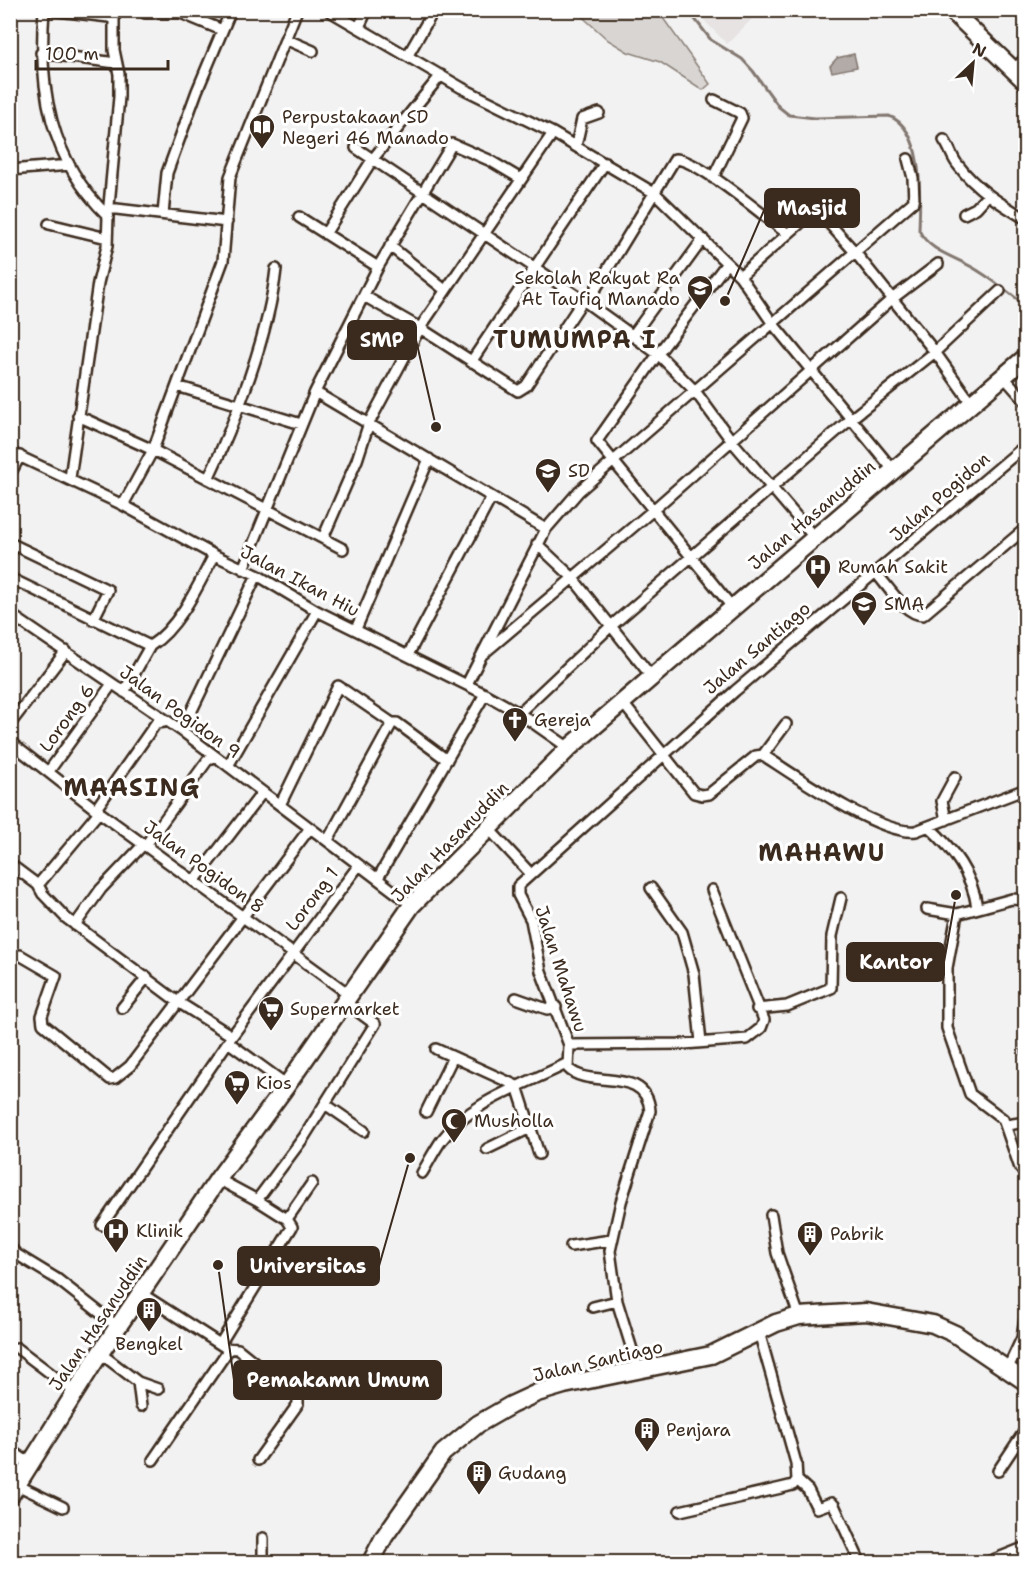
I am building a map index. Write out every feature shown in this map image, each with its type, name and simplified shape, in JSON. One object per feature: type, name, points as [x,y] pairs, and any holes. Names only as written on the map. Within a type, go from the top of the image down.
[{"type":"highway","points":[[951,10],[1026,82]]},
{"type":"highway","name":"Jalan Hasanuddin","points":[[14,1491],[29,1463],[100,1353],[218,1179],[287,1085],[412,905],[570,748],[651,676],[1026,357]]},
{"type":"highway","name":"Jalan Santiago","points":[[371,1563],[384,1537],[444,1453],[472,1429],[537,1393],[564,1385],[711,1355],[799,1316],[866,1312],[933,1324],[955,1334],[1026,1383]]},
{"type":"street","points":[[44,10],[42,75],[56,140],[94,202],[108,212],[163,214],[227,222]]},
{"type":"street","points":[[49,10],[114,15],[116,63],[119,74],[107,238],[70,478]]},
{"type":"street","points":[[163,214],[167,172],[231,10]]},
{"type":"street","points":[[123,505],[153,450],[197,325],[223,261],[228,184],[233,165],[297,10]]},
{"type":"street","points":[[328,10],[441,75],[553,133],[656,194],[740,276],[773,324],[894,471]]},
{"type":"street","points":[[359,27],[367,10]]},
{"type":"street","points":[[408,56],[434,10]]},
{"type":"street","points":[[145,13],[181,13],[222,30]]},
{"type":"street","points":[[285,39],[313,51]]},
{"type":"street","points":[[41,53],[116,63]]},
{"type":"street","points":[[1013,70],[1026,58]]},
{"type":"street","points":[[325,234],[372,160],[441,75]]},
{"type":"street","points":[[713,178],[742,118],[740,113],[714,100]]},
{"type":"street","points":[[576,146],[582,118],[599,113]]},
{"type":"street","points":[[322,538],[357,460],[369,423],[420,328],[483,232],[553,133]]},
{"type":"street","points":[[944,140],[960,167],[988,195],[1026,219]]},
{"type":"street","points":[[243,569],[315,392],[378,267],[452,144],[489,160],[521,179]]},
{"type":"street","points":[[356,148],[421,194],[483,232],[658,354],[695,391],[731,440],[814,537]]},
{"type":"street","points":[[364,296],[420,328],[510,388],[521,390],[585,302],[656,194],[675,159],[686,161],[713,178],[788,234]]},
{"type":"street","points":[[467,684],[546,529],[579,491],[915,200],[908,159]]},
{"type":"street","points":[[471,362],[605,163]]},
{"type":"street","points":[[10,170],[70,165]]},
{"type":"street","points":[[964,214],[976,208],[988,195]]},
{"type":"street","points":[[740,276],[813,212],[818,211],[854,251],[935,352],[972,404]]},
{"type":"street","points":[[299,217],[378,267]]},
{"type":"street","points":[[49,224],[107,238]]},
{"type":"street","points":[[633,335],[703,239]]},
{"type":"street","points":[[390,246],[445,290]]},
{"type":"street","points":[[728,263],[597,438],[598,446],[732,607]]},
{"type":"street","points":[[483,654],[572,576],[652,511],[892,299],[938,264]]},
{"type":"street","points":[[208,479],[240,405],[271,305],[276,269]]},
{"type":"street","points":[[519,713],[610,627],[852,418],[935,352],[999,291]]},
{"type":"street","points":[[1004,377],[1026,402]]},
{"type":"street","points":[[177,386],[301,424]]},
{"type":"street","points":[[315,392],[546,529]]},
{"type":"street","points":[[78,416],[153,450],[343,549]]},
{"type":"street","name":"Jalan Pogidon","points":[[876,573],[1026,445]]},
{"type":"street","points":[[10,474],[15,454]]},
{"type":"street","name":"Jalan Ikan Hiu","points":[[15,454],[70,478],[256,575],[317,611],[467,684],[519,713],[570,748]]},
{"type":"street","points":[[356,629],[429,459]]},
{"type":"street","points":[[408,655],[491,498]]},
{"type":"street","points":[[876,573],[908,610],[915,615],[923,615],[1026,528]]},
{"type":"street","points":[[10,543],[108,590],[93,620]]},
{"type":"street","points":[[537,544],[572,576],[651,676]]},
{"type":"street","points":[[124,692],[150,646],[162,637],[191,599],[214,555]]},
{"type":"street","name":"Jalan Santiago","points":[[663,753],[876,573]]},
{"type":"street","points":[[182,731],[256,575]]},
{"type":"street","points":[[10,578],[150,646]]},
{"type":"street","points":[[228,766],[317,611]]},
{"type":"street","name":"Jalan Pogidon 9","points":[[11,615],[66,651],[164,722],[182,731],[412,905]]},
{"type":"street","points":[[10,724],[66,651]]},
{"type":"street","name":"Lorong 6","points":[[49,771],[112,684]]},
{"type":"street","points":[[280,805],[338,686],[392,723],[398,723],[447,760]]},
{"type":"street","points":[[378,878],[485,694]]},
{"type":"street","points":[[622,702],[694,792],[702,795],[724,783],[756,756],[763,755],[862,815],[904,832],[929,827],[1026,789]]},
{"type":"street","points":[[38,885],[99,812],[98,806],[156,723],[164,722]]},
{"type":"street","points":[[328,840],[392,723]]},
{"type":"street","points":[[763,755],[786,724]]},
{"type":"street","name":"Jalan Pogidon 8","points":[[10,742],[99,812],[292,952],[375,1023],[325,1104]]},
{"type":"street","name":"Jalan Mahawu","points":[[566,1064],[569,1045],[536,957],[531,920],[517,892],[518,886],[663,753]]},
{"type":"street","points":[[75,925],[101,890],[146,845],[207,761],[214,756]]},
{"type":"street","points":[[946,820],[942,801],[955,777]]},
{"type":"street","points":[[195,880],[262,793]]},
{"type":"street","points":[[929,827],[949,848],[967,873],[977,908]]},
{"type":"street","points":[[20,954],[56,976],[42,1016],[43,1024],[111,1079],[130,1066],[310,828]]},
{"type":"street","points":[[489,830],[530,873]]},
{"type":"street","points":[[10,864],[38,885],[43,894],[75,925],[230,1039],[287,1085]]},
{"type":"street","name":"Lorong 1","points":[[102,1225],[230,1039],[358,865]]},
{"type":"street","points":[[651,888],[682,932],[694,974],[701,1042]]},
{"type":"street","points":[[569,1045],[747,1040],[764,1024],[731,933],[712,890]]},
{"type":"street","points":[[757,1009],[787,1006],[831,988],[832,936],[841,898]]},
{"type":"street","points":[[927,909],[957,914],[1012,899],[1026,900]]},
{"type":"street","points":[[957,914],[947,968],[947,1028],[970,1094],[1007,1125],[1020,1168],[1026,1175]]},
{"type":"street","points":[[122,1008],[147,977]]},
{"type":"street","points":[[516,998],[547,1009],[556,1007]]},
{"type":"street","points":[[436,1049],[517,1086],[539,1154]]},
{"type":"street","points":[[426,1112],[453,1056]]},
{"type":"street","points":[[422,1173],[441,1141],[463,1119],[517,1086],[566,1064],[576,1074],[612,1079],[634,1086],[648,1100],[650,1112],[611,1240],[610,1267],[617,1301],[639,1371]]},
{"type":"street","points":[[257,1200],[325,1104],[364,1131]]},
{"type":"street","points":[[1007,1125],[1025,1122]]},
{"type":"street","points":[[487,1149],[531,1128]]},
{"type":"street","points":[[153,1460],[224,1346],[293,1225],[257,1200],[218,1179]]},
{"type":"street","points":[[287,1219],[312,1183]]},
{"type":"street","points":[[771,1215],[777,1253],[799,1316]]},
{"type":"street","points":[[571,1246],[611,1240]]},
{"type":"street","points":[[12,1251],[57,1279],[118,1328]]},
{"type":"street","points":[[142,1294],[224,1346],[238,1349],[299,1399],[287,1421],[258,1460]]},
{"type":"street","points":[[593,1307],[617,1301]]},
{"type":"street","points":[[1007,1370],[1019,1344],[1026,1312]]},
{"type":"street","points":[[680,1511],[793,1485],[797,1480],[796,1463],[759,1332]]},
{"type":"street","points":[[17,1348],[75,1392]]},
{"type":"street","points":[[100,1353],[138,1382],[158,1389]]},
{"type":"street","points":[[138,1382],[141,1406]]},
{"type":"street","points":[[998,1471],[1026,1429]]},
{"type":"street","points":[[10,1450],[29,1463]]},
{"type":"street","points":[[797,1480],[808,1490],[817,1508],[831,1503],[834,1505],[860,1563]]},
{"type":"street","points":[[14,1491],[63,1507]]},
{"type":"street","points":[[262,1538],[263,1563]]},
{"type":"street","points":[[988,1563],[1026,1547]]},
{"type":"shaded area","points":[[576,11],[658,11],[710,84],[703,90],[660,62],[628,52],[608,40]]},
{"type":"shaded area","points":[[695,11],[760,11],[727,44]]},
{"type":"shaded area","points":[[854,54],[857,67],[832,72],[830,66],[837,58]]},
{"type":"waterway","points":[[688,10],[711,40],[742,59],[779,107],[789,115],[815,118],[889,116],[901,124],[909,135],[915,150],[920,200],[919,230],[924,238],[938,250],[986,276],[1026,306]]},
{"type":"waterway","points":[[1026,999],[1021,1045],[1026,1087]]},
{"type":"place","name":"Perpustakaan SD Negeri 46 Manado","points":[[262,150]]},
{"type":"place","name":"Masjid","points":[[725,301]]},
{"type":"place","name":"Sekolah Rakyat Ra At Taufiq Manado","points":[[700,311]]},
{"type":"place","name":"SMP","points":[[436,427]]},
{"type":"place","name":"SD","points":[[548,494]]},
{"type":"place","name":"Rumah Sakit","points":[[818,590]]},
{"type":"place","name":"SMA","points":[[864,627]]},
{"type":"place","name":"Gereja","points":[[515,743]]},
{"type":"place","name":"Kantor","points":[[956,895]]},
{"type":"place","name":"Supermarket","points":[[271,1032]]},
{"type":"place","name":"Kios","points":[[237,1106]]},
{"type":"place","name":"Musholla","points":[[454,1144]]},
{"type":"place","name":"Universitas","points":[[410,1158]]},
{"type":"place","name":"Klinik","points":[[116,1254]]},
{"type":"place","name":"Pabrik","points":[[810,1257]]},
{"type":"place","name":"Pemakamn Umum","points":[[218,1265]]},
{"type":"place","name":"Bengkel","points":[[149,1333]]},
{"type":"place","name":"Penjara","points":[[647,1453]]},
{"type":"place","name":"Gudang","points":[[479,1496]]},
{"type":"district","name":"TUMUMPA I","points":[[575,340]]},
{"type":"district","name":"MAASING","points":[[132,788]]},
{"type":"district","name":"MAHAWU","points":[[822,853]]}]
